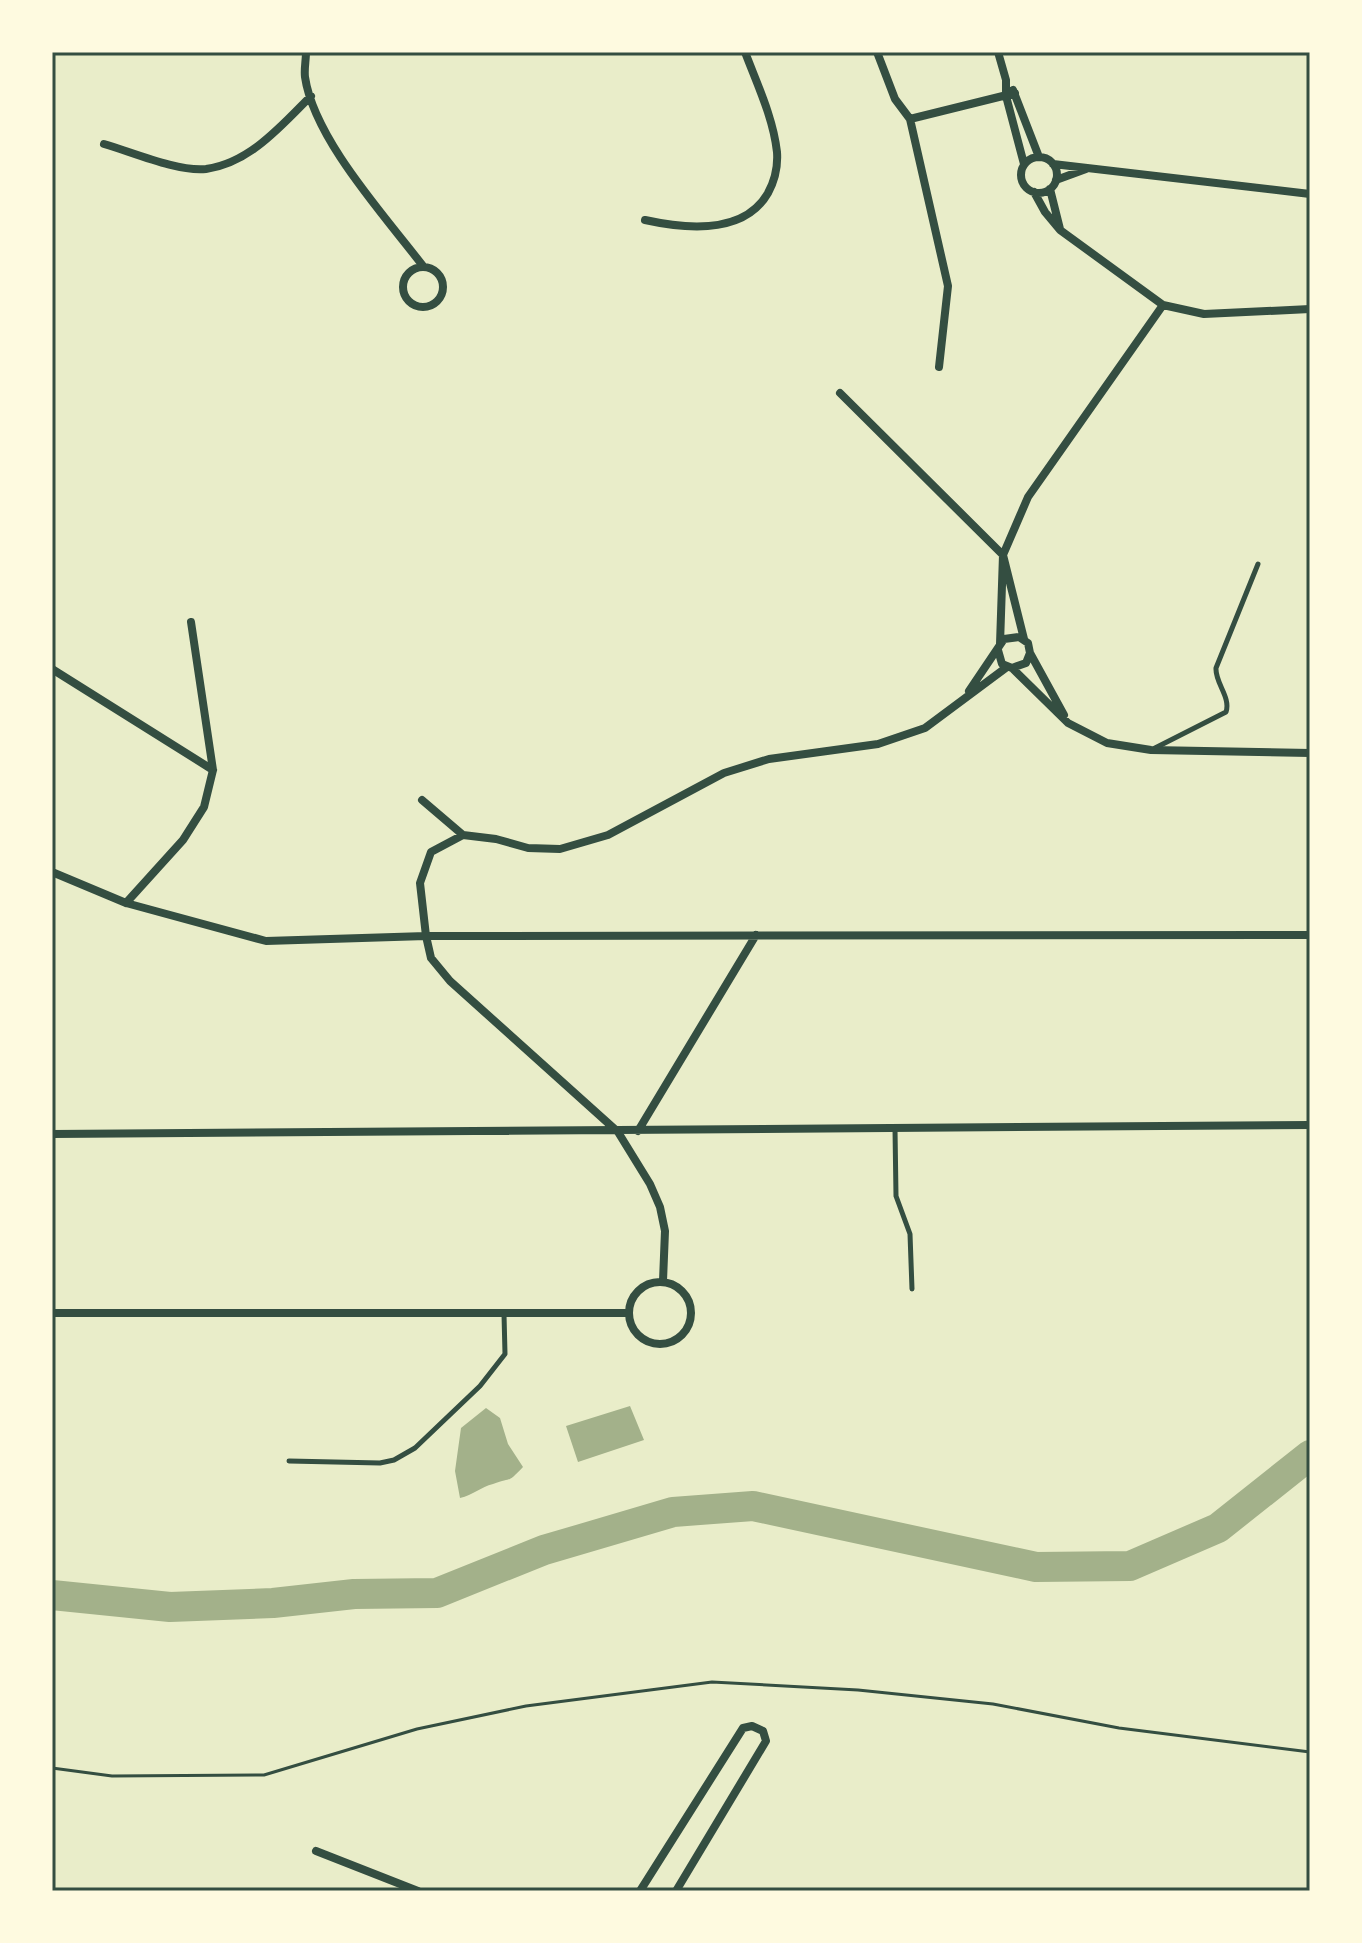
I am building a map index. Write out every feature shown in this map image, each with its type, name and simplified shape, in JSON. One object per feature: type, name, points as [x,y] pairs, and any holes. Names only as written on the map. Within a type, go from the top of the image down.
[{"type":"street","points":[[306,52],[305,77],[319,120],[342,158],[423,266],[436,271],[441,277],[443,291],[436,303],[423,308],[410,303],[403,291],[409,272],[423,266]]},
{"type":"street","points":[[645,220],[670,225],[703,226],[738,221],[761,205],[775,180],[777,154],[770,117],[745,52]]},
{"type":"street","points":[[877,52],[895,99],[910,119],[948,286],[939,367]]},
{"type":"street","points":[[998,52],[1024,164],[1022,181],[1034,192],[1060,230],[1163,305],[1204,314],[1310,309]]},
{"type":"street","points":[[910,119],[1010,94]]},
{"type":"street","points":[[1010,94],[1039,157],[1053,164],[1310,194]]},
{"type":"street","points":[[104,144],[181,166],[205,169],[234,160],[262,143],[311,96]]},
{"type":"street","points":[[1024,164],[1039,157]]},
{"type":"street","points":[[1053,164],[1056,180]]},
{"type":"street","points":[[1034,192],[1050,189],[1056,180],[1089,168]]},
{"type":"street","points":[[1050,189],[1060,230]]},
{"type":"street","points":[[1163,305],[1028,497],[1003,555],[999,659],[1068,723],[1107,743],[1151,750],[1310,753]]},
{"type":"street","points":[[840,393],[1003,555],[1024,639],[1068,723]]},
{"type":"street","points":[[126,903],[183,840],[204,807],[213,770],[191,622]]},
{"type":"street","points":[[964,698],[999,646],[1014,636],[1024,639]]},
{"type":"street","points":[[422,800],[463,835],[496,839],[528,848],[560,849],[608,835],[724,773],[769,759],[878,744],[925,728],[1009,668],[1026,663],[1030,653]]},
{"type":"street","points":[[52,669],[213,770]]},
{"type":"street","points":[[463,835],[431,852],[420,883],[431,958],[450,981],[618,1132],[650,1184],[660,1207],[665,1231],[663,1281]]},
{"type":"street","points":[[52,872],[126,903],[266,941],[426,936],[1310,935]]},
{"type":"street","points":[[638,1131],[756,935]]},
{"type":"street","points":[[52,1134],[1310,1125]]},
{"type":"street","points":[[663,1281],[678,1289],[689,1305],[689,1325],[683,1334],[665,1344],[654,1344],[636,1333],[628,1313],[635,1295],[642,1288],[663,1281]]},
{"type":"street","points":[[52,1313],[628,1313]]},
{"type":"street","points":[[640,1891],[743,1728],[752,1726],[763,1731],[766,1741],[676,1891]]},
{"type":"street","points":[[316,1851],[418,1891]]},
{"type":"lane","points":[[1151,750],[1226,712],[1228,703],[1216,668],[1258,564]]},
{"type":"lane","points":[[895,1129],[896,1196],[910,1234],[912,1289]]},
{"type":"lane","points":[[289,1461],[380,1463],[394,1460],[415,1448],[480,1386],[505,1354],[504,1313]]},
{"type":"path","points":[[52,1768],[112,1776],[264,1775],[417,1729],[526,1706],[712,1682],[858,1690],[993,1704],[1119,1728],[1310,1752]]},
{"type":"shaded area","points":[[630,1406],[644,1440],[578,1462],[566,1426]]},
{"type":"shaded area","points":[[486,1408],[500,1418],[508,1444],[523,1467],[509,1479],[460,1498],[455,1471],[461,1428]]},
{"type":"waterway","points":[[52,1595],[170,1607],[273,1603],[354,1594],[437,1593],[544,1550],[673,1512],[753,1506],[1036,1567],[1130,1566],[1218,1528],[1310,1455]]}]
